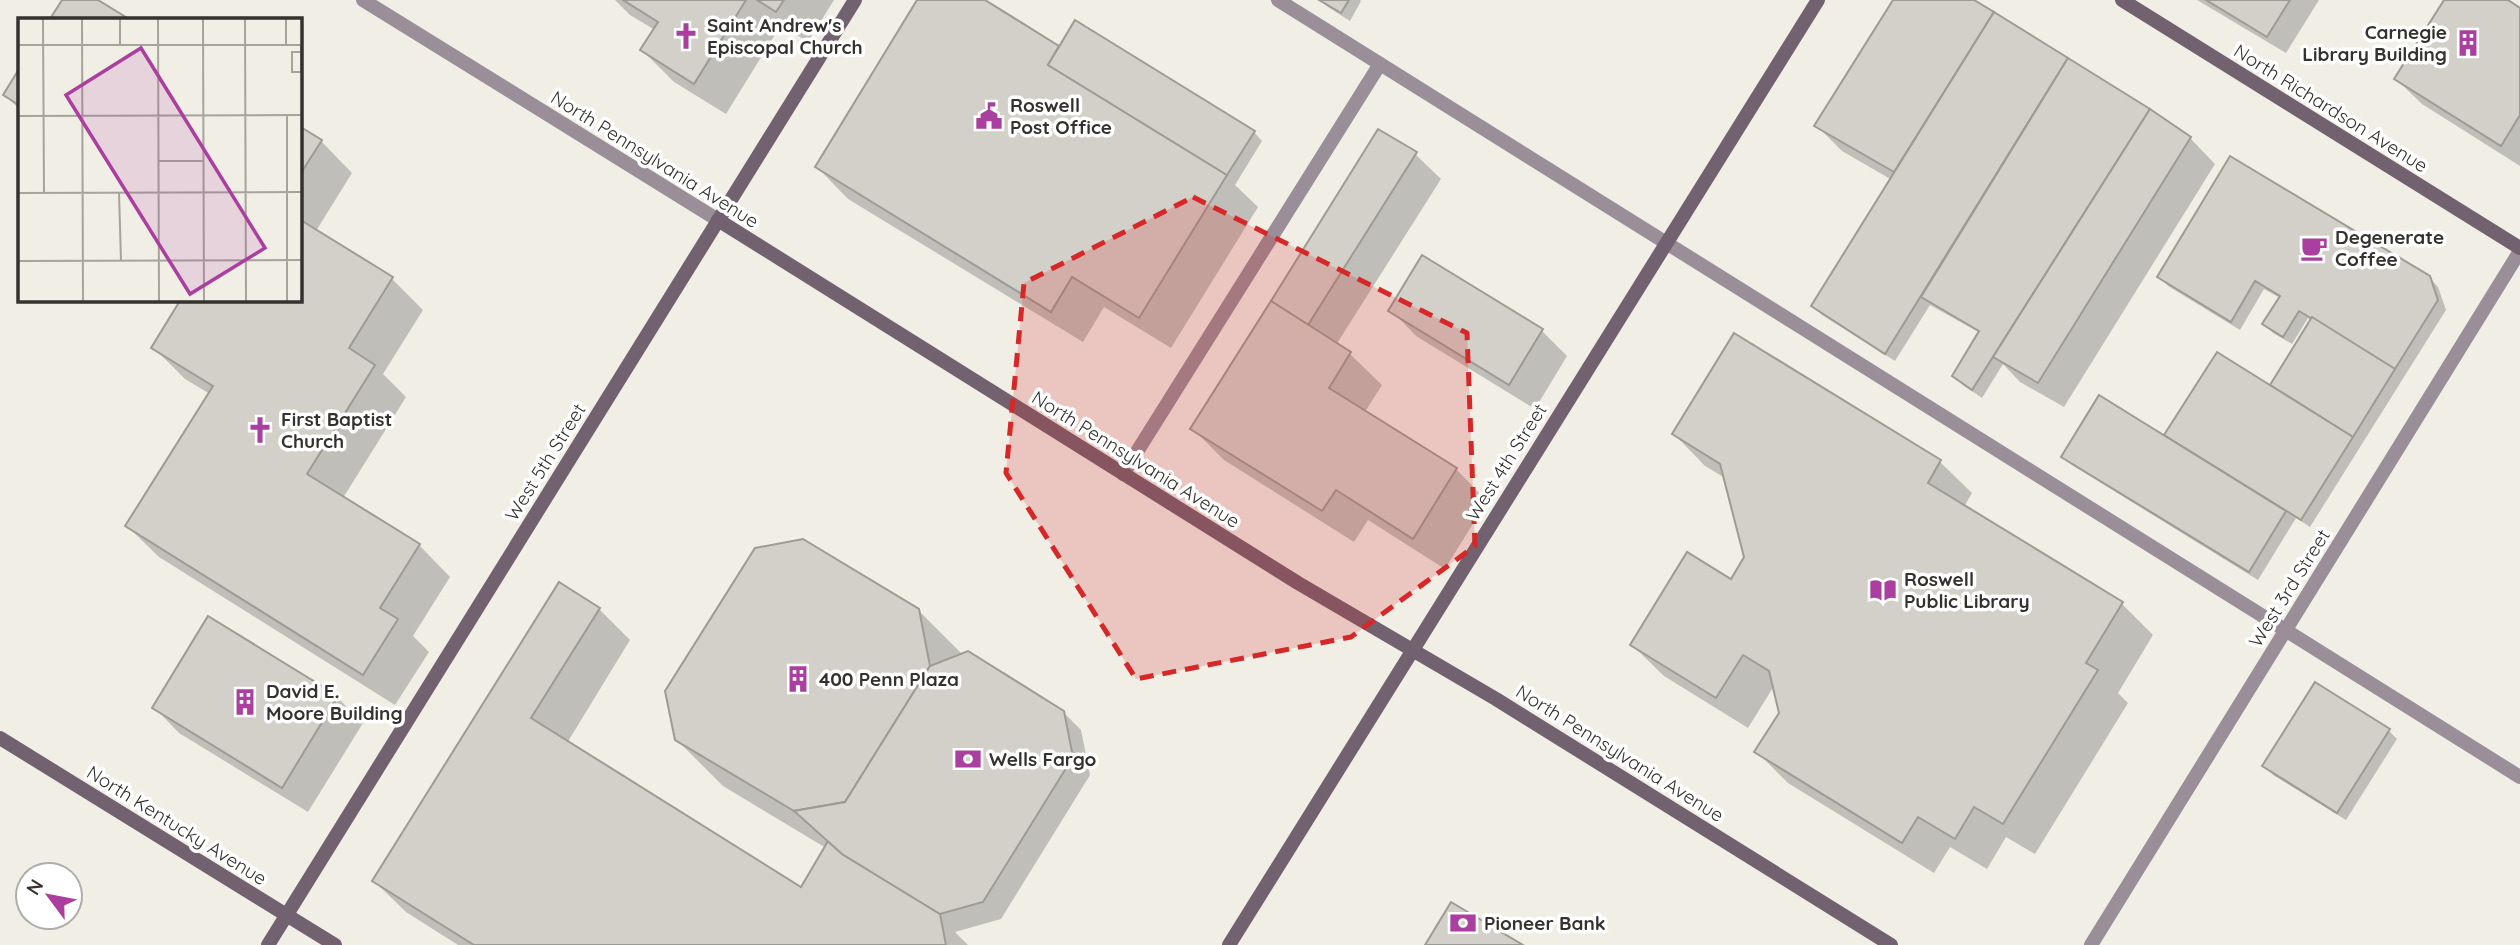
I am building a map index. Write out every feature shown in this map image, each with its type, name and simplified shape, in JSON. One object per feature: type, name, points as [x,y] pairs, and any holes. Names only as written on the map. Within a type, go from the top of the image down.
[{"type":"street","name":"North Pennsylvania Avenue","points":[[363,0],[1298,583],[1503,703],[1891,945]]},
{"type":"street","name":"West 5th Street","points":[[268,945],[855,0]]},
{"type":"street","points":[[1278,0],[2520,777]]},
{"type":"street","name":"West 4th Street","points":[[1229,945],[1818,0]]},
{"type":"street","name":"North Richardson Avenue","points":[[2122,0],[2520,249]]},
{"type":"street","points":[[1123,474],[1380,64]]},
{"type":"street","name":"West 3rd Street","points":[[2091,945],[2520,249]]},
{"type":"street","name":"North Kentucky Avenue","points":[[0,738],[335,945]]},
{"type":"highlighted area","points":[[1193,197],[1467,333],[1475,546],[1351,637],[1136,679],[1006,473],[1024,283]]},
{"type":"building","points":[[62,0],[98,0],[127,18],[51,18]]},
{"type":"building","name":"Saint Andrew's Episcopal Church","points":[[623,0],[746,0],[694,84],[640,50],[658,22]]},
{"type":"building","name":"Saint Andrew's Episcopal Church","points":[[757,0],[784,0],[776,12]]},
{"type":"building","name":"Roswell Post Office","points":[[917,0],[985,0],[1059,46],[1048,65],[1227,175],[1139,318],[1072,277],[1051,312],[815,167]]},
{"type":"building","points":[[1319,0],[1349,0],[1341,13]]},
{"type":"building","points":[[1893,0],[1974,0],[1994,12],[1894,172],[1814,126]]},
{"type":"building","points":[[2206,0],[2290,0],[2267,37]]},
{"type":"building","name":"Carnegie Library Building","points":[[2444,0],[2508,0],[2520,8],[2520,115],[2501,146],[2394,79]]},
{"type":"building","points":[[1994,12],[2068,58],[1885,354],[1811,306]]},
{"type":"building","points":[[1075,20],[1255,131],[1227,175],[1048,65]]},
{"type":"building","points":[[2068,58],[2150,109],[1972,390],[1952,376],[1979,331],[1921,297]]},
{"type":"building","points":[[18,71],[18,104],[3,95]]},
{"type":"building","points":[[2150,109],[2191,137],[2038,383],[1993,357]]},
{"type":"building","points":[[301,127],[322,140],[301,173]]},
{"type":"building","points":[[1378,129],[1417,152],[1308,325],[1271,301]]},
{"type":"building","points":[[2230,156],[2430,276],[2438,300],[2395,369],[2299,311],[2283,337],[2262,324],[2280,296],[2255,281],[2231,322],[2157,277]]},
{"type":"building","name":"First Baptist Church","points":[[301,220],[393,277],[349,348],[375,365],[307,474],[420,544],[380,608],[398,619],[363,675],[125,526],[213,386],[151,348],[180,301],[301,301]]},
{"type":"building","points":[[1422,255],[1543,329],[1509,385],[1388,311]]},
{"type":"building","points":[[1271,301],[1351,352],[1329,388],[1457,468],[1413,539],[1336,490],[1322,511],[1190,429]]},
{"type":"building","points":[[2312,317],[2395,369],[2353,437],[2270,385]]},
{"type":"building","name":"Roswell Public Library","points":[[1734,333],[1941,460],[1928,483],[2123,602],[2086,663],[2098,670],[2003,824],[1974,807],[1955,839],[1918,817],[1902,843],[1754,752],[1779,713],[1769,671],[1743,655],[1716,698],[1630,645],[1687,552],[1731,579],[1744,557],[1720,464],[1672,434]]},
{"type":"building","points":[[2217,352],[2353,437],[2301,520],[2164,435]]},
{"type":"building","points":[[2099,395],[2286,511],[2249,572],[2061,457]]},
{"type":"building","name":"400 Penn Plaza","points":[[803,539],[919,609],[930,666],[845,802],[794,811],[675,740],[665,691],[755,548]]},
{"type":"building","points":[[559,582],[600,608],[531,718],[801,887],[828,841],[842,854],[940,914],[946,945],[474,945],[372,881]]},
{"type":"building","name":"David E. Moore Building","points":[[208,616],[338,696],[282,788],[152,708]]},
{"type":"building","points":[[968,651],[1064,711],[1073,757],[983,902],[940,914],[842,854],[794,811],[845,802],[930,666]]},
{"type":"building","points":[[2315,682],[2390,729],[2337,813],[2262,766]]},
{"type":"building","name":"Pioneer Bank","points":[[1451,902],[1523,945],[1425,945]]},
{"type":"place","name":"Saint Andrew's Episcopal Church","points":[[686,36]]},
{"type":"place","name":"Carnegie Library Building","points":[[2468,43]]},
{"type":"place","name":"Roswell Post Office","points":[[989,116]]},
{"type":"place","name":"Degenerate Coffee","points":[[2314,248]]},
{"type":"place","name":"First Baptist Church","points":[[260,430]]},
{"type":"place","name":"Roswell Public Library","points":[[1883,590]]},
{"type":"place","name":"400 Penn Plaza","points":[[798,679]]},
{"type":"place","name":"David E. Moore Building","points":[[245,702]]},
{"type":"place","name":"Wells Fargo","points":[[968,759]]},
{"type":"place","name":"Pioneer Bank","points":[[1463,923]]}]
